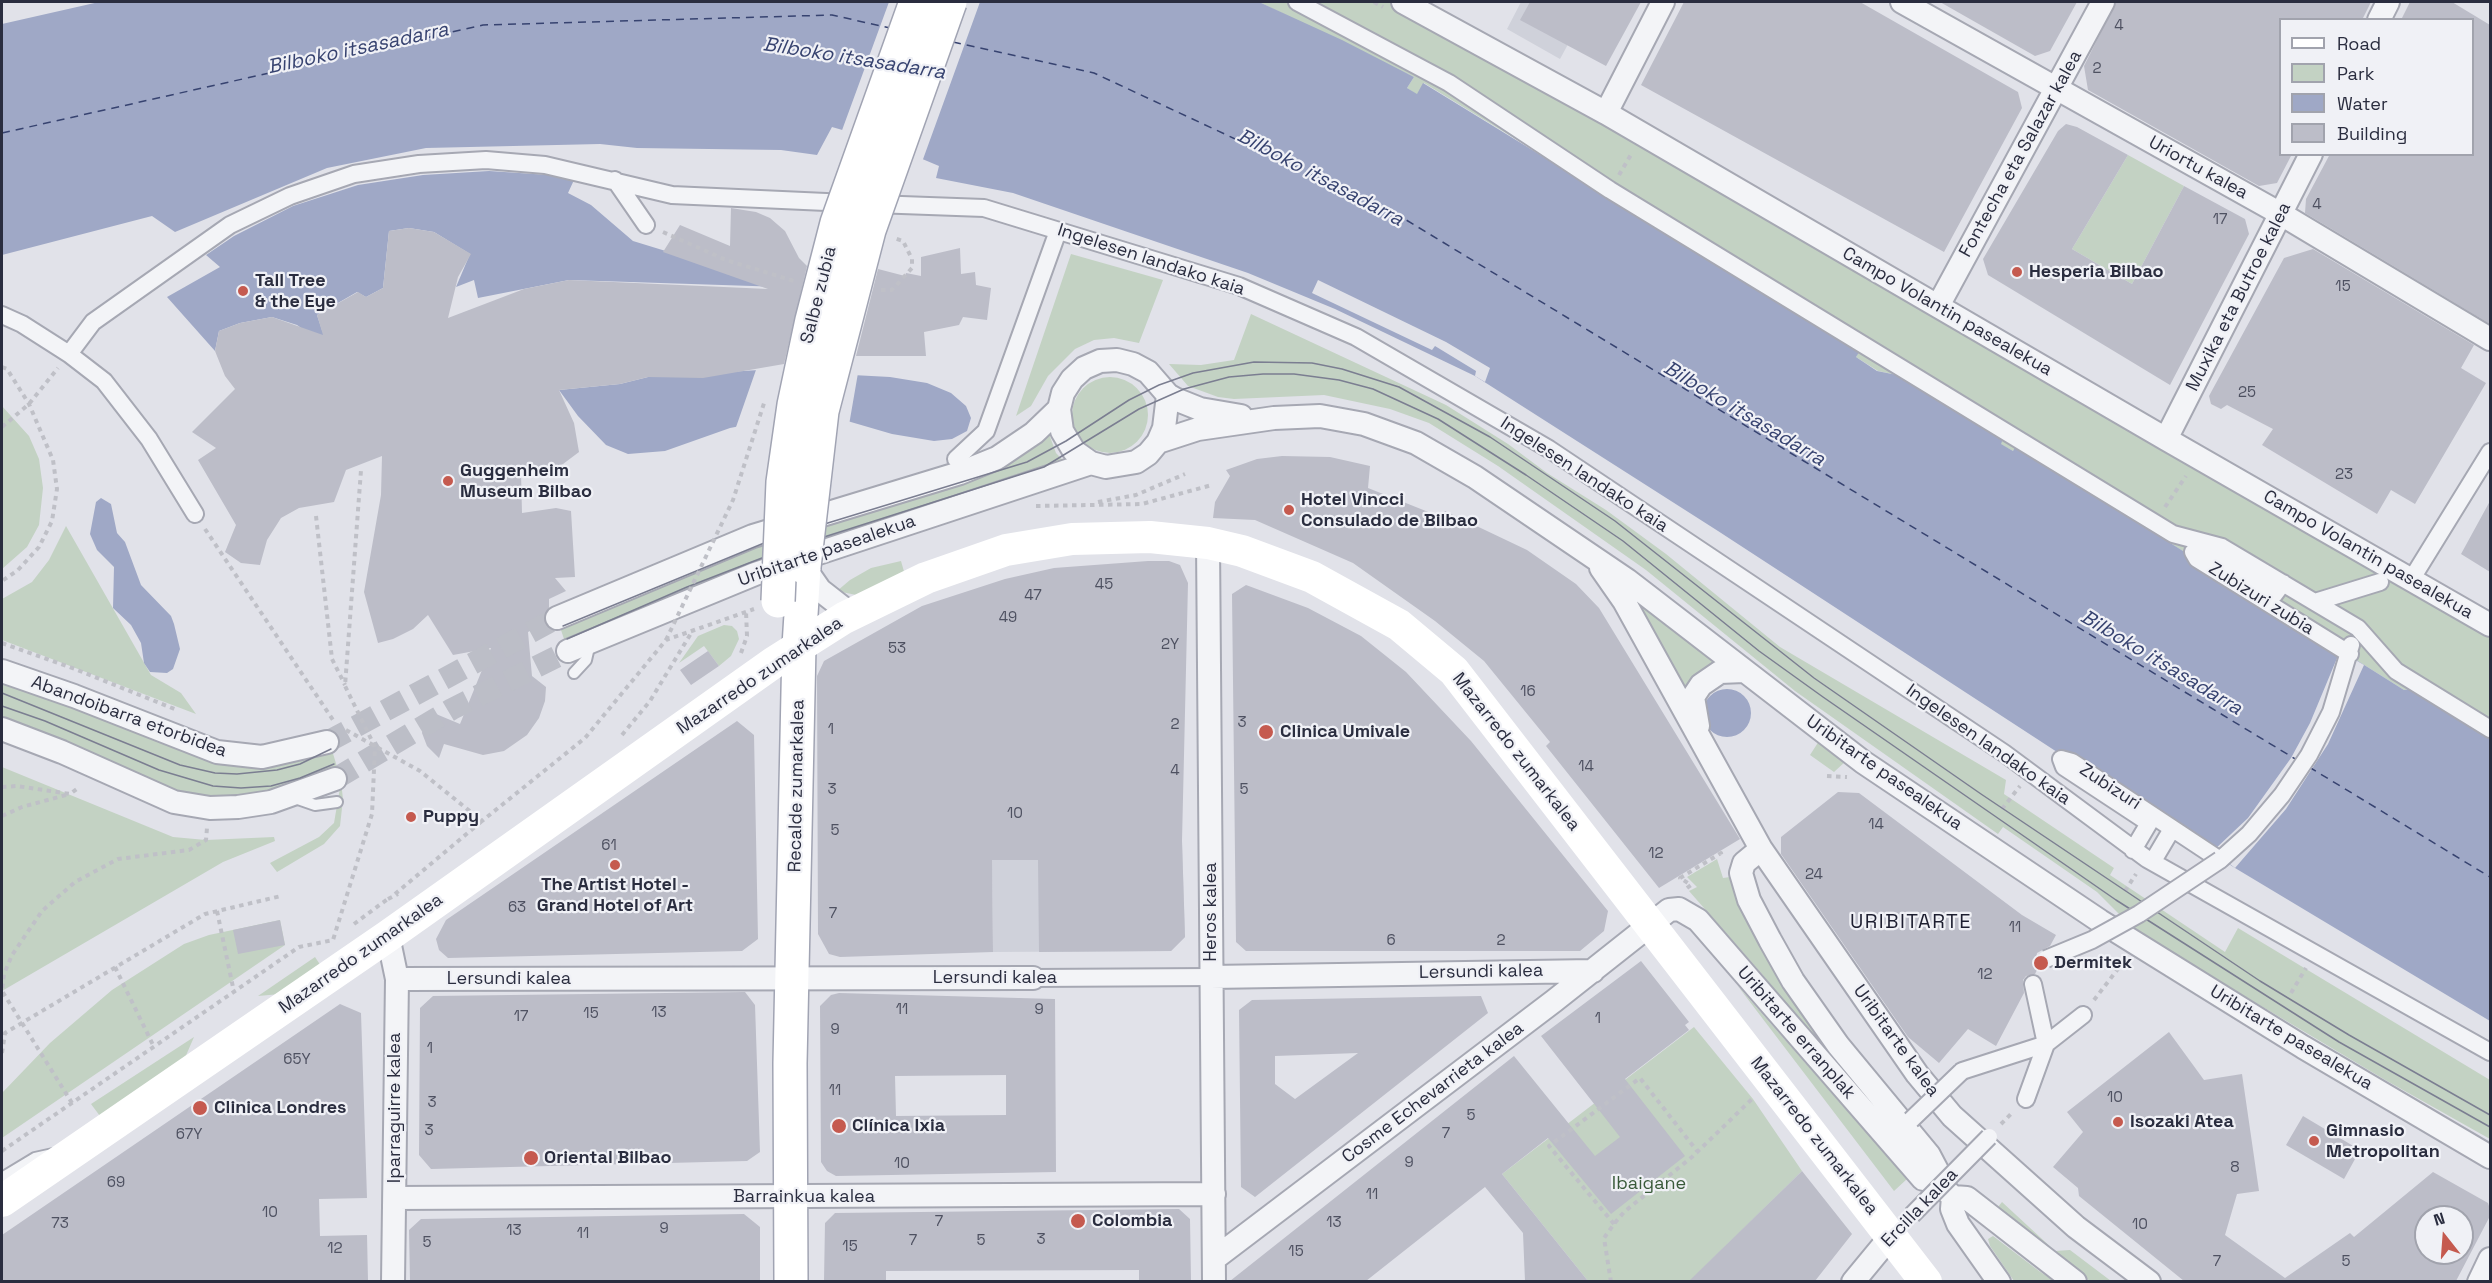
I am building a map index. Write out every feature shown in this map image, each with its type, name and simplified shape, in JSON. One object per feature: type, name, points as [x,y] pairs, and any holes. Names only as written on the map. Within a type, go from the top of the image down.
[{"type":"main road","name":"Salbe zubia","points":[[785,592],[783,482],[794,405],[812,320],[837,224],[916,2]]},
{"type":"main road","name":"Salbe zubia","points":[[785,592],[822,411],[869,230],[950,2]]},
{"type":"main road","name":"Mazarredo zumarkalea","points":[[2,1200],[71,1153],[342,945],[388,936],[788,653],[852,615],[945,571],[1006,550],[1036,544],[1110,536],[1208,543],[1242,551],[1312,577],[1399,625],[1444,663],[1468,690],[1650,924],[1902,1225],[1926,1281]]},
{"type":"main road","name":"Recalde zumarkalea","points":[[785,592],[788,653],[779,740],[793,979],[791,1281]]},
{"type":"street","points":[[1297,2],[1449,83],[1610,190],[2154,523],[2173,534],[2222,547],[2279,589],[2315,602],[2358,628],[2396,671],[2490,729]]},
{"type":"street","name":"Campo Volantin pasealekua","points":[[1403,2],[1606,113],[2490,625]]},
{"type":"street","points":[[1606,113],[1662,2]]},
{"type":"street","name":"Uriortu kalea","points":[[1902,2],[2281,214],[2490,339]]},
{"type":"street","name":"Fontecha eta Salazar kalea","points":[[1938,306],[2103,2]]},
{"type":"street","points":[[2380,18],[2388,2]]},
{"type":"street","name":"Muxika eta Butroe kalea","points":[[2166,439],[2310,156]]},
{"type":"street","name":"Ingelesen landako kaia","points":[[69,354],[93,322],[230,225],[290,196],[354,174],[419,164],[486,160],[545,165],[672,195],[984,208],[1239,286],[1356,337],[1549,449],[2031,773],[2133,850],[2490,1052]]},
{"type":"street","points":[[615,180],[646,225]]},
{"type":"street","points":[[956,459],[986,430],[1058,231]]},
{"type":"street","points":[[2,315],[22,324],[69,354],[104,381],[150,439],[195,514]]},
{"type":"street","points":[[1117,360],[1133,364],[1148,372],[1168,395],[1164,428],[1158,442],[1148,454],[1136,462],[1121,466],[1091,463],[1074,451],[1062,431],[1059,409],[1063,393],[1072,379],[1084,368],[1100,362],[1117,360]]},
{"type":"street","name":"Uribitarte pasealekua","points":[[1168,395],[1200,408],[1238,416],[1320,417],[1364,424],[1416,443],[1474,477],[1627,580],[1863,762],[2100,921],[2303,1047],[2490,1157]]},
{"type":"street","name":"Uribitarte pasealekua","points":[[556,618],[753,536],[960,473],[988,462],[1034,433],[1059,409]]},
{"type":"street","name":"Uribitarte pasealekua","points":[[1158,442],[1198,429],[1274,418]]},
{"type":"street","points":[[2411,580],[2490,452]]},
{"type":"street","name":"Uribitarte pasealekua","points":[[568,651],[755,574],[1091,463]]},
{"type":"street","name":"Heros kalea","points":[[1208,543],[1214,1281]]},
{"type":"street","name":"Zubizuri zubia","points":[[2220,860],[2282,795],[2308,755],[2331,712],[2350,649],[2197,560],[2193,552],[2204,554],[2279,589]]},
{"type":"street","name":"Uribitarte kalea","points":[[1594,559],[1624,601],[1761,849],[1917,1074],[1952,1116],[2076,1227],[2149,1281]]},
{"type":"street","name":"Campo Volantin pasealekua","points":[[2315,602],[2380,582]]},
{"type":"street","points":[[785,592],[820,590],[852,615]]},
{"type":"street","name":"Uribitarte kalea","points":[[1704,747],[1693,706],[1693,697],[1709,678],[1720,672],[1744,670]]},
{"type":"street","name":"Abandoibarra etorbidea","points":[[2,671],[74,696],[217,752],[262,757],[327,742]]},
{"type":"street","points":[[2,729],[62,752],[174,802],[210,808],[271,802],[335,779]]},
{"type":"street","name":"Zubizuri","points":[[2133,850],[2149,823],[2064,767],[2061,759],[2072,762],[2220,860]]},
{"type":"street","points":[[2153,861],[2169,834]]},
{"type":"street","name":"Uribitarte erranplak","points":[[1761,849],[1744,863],[1741,873],[1749,900],[1770,940],[1812,1009],[1908,1124],[1939,1174],[1936,1181]]},
{"type":"street","points":[[2046,959],[2092,940],[2130,919],[2220,860]]},
{"type":"street","name":"Uribitarte erranplak","points":[[1650,924],[1669,910],[1679,909],[1698,920],[1923,1179],[1936,1181],[1953,1197],[1967,1198],[2075,1281]]},
{"type":"street","name":"Cosme Echevarrieta kalea","points":[[1214,1259],[1593,971],[1650,924]]},
{"type":"street","name":"Iparraguirre kalea","points":[[388,936],[397,979],[393,1281]]},
{"type":"street","name":"Lersundi kalea","points":[[397,979],[1211,977],[1593,971]]},
{"type":"street","points":[[2026,1099],[2046,1044],[2033,984]]},
{"type":"street","points":[[1908,1124],[1962,1072],[2046,1044],[2083,1016]]},
{"type":"street","name":"Ercilla kalea","points":[[1852,1281],[1902,1225],[1989,1137]]},
{"type":"street","name":"Barrainkua kalea","points":[[395,1198],[1214,1194]]},
{"type":"street","points":[[1953,1197],[1952,1209],[1958,1224],[1999,1281]]},
{"type":"street","points":[[2479,1281],[2490,1259]]},
{"type":"lane","points":[[574,673],[586,660],[590,642]]},
{"type":"lane","points":[[290,795],[299,801],[315,805],[337,802]]},
{"type":"lane","points":[[2,1178],[35,1158],[71,1153]]},
{"type":"path","points":[[1610,190],[1635,148]]},
{"type":"path","points":[[646,225],[726,260],[806,284]]},
{"type":"path","points":[[871,290],[892,290],[912,268],[912,259],[903,241],[889,237]]},
{"type":"path","points":[[2,427],[30,404],[69,354]]},
{"type":"path","points":[[2,367],[7,369],[30,404],[53,460],[57,489],[52,520],[39,547],[18,570],[2,580]]},
{"type":"path","points":[[345,686],[361,470]]},
{"type":"path","points":[[2154,523],[2190,470]]},
{"type":"path","points":[[1088,504],[1136,495],[1185,474]]},
{"type":"path","points":[[1034,507],[1142,504],[1212,485]]},
{"type":"path","points":[[195,514],[336,725],[420,771],[482,821]]},
{"type":"path","points":[[2,1151],[299,947],[342,945],[372,814],[375,747],[332,659],[315,516]]},
{"type":"path","points":[[351,926],[388,900],[585,738],[666,640],[785,592]]},
{"type":"path","points":[[615,743],[650,701],[693,630]]},
{"type":"path","points":[[2,643],[75,669],[183,713]]},
{"type":"path","points":[[2002,808],[2031,773]]},
{"type":"path","points":[[2,787],[17,786],[70,794]]},
{"type":"path","points":[[2,816],[22,807],[70,794],[78,788]]},
{"type":"path","points":[[72,1103],[2,991],[4,974],[12,955],[42,911],[75,882],[118,859],[189,850],[206,840]]},
{"type":"path","points":[[1691,885],[1680,878],[1721,854],[1724,867]]},
{"type":"path","points":[[2,1053],[3,1033],[205,914],[281,896]]},
{"type":"path","points":[[217,911],[234,992]]},
{"type":"path","points":[[2291,993],[2315,953]]},
{"type":"path","points":[[115,967],[154,1047]]},
{"type":"path","points":[[2083,1016],[2115,973]]},
{"type":"path","points":[[1614,1224],[1549,1146],[1640,1078],[1697,1151]]},
{"type":"path","points":[[1611,1281],[1604,1238],[1614,1224],[1624,1212],[1697,1151],[1753,1099]]},
{"type":"path","points":[[1989,1137],[2026,1099]]},
{"type":"shaded area","points":[[1521,2],[1591,2],[1560,59],[1507,29]]},
{"type":"shaded area","points":[[991,788],[1182,841],[1185,937],[1171,951],[993,952]]},
{"type":"green space","points":[[1259,2],[1412,2],[2490,625],[2490,737],[2411,689],[2404,690],[2017,447],[2013,451],[2000,444],[2003,439],[1902,376],[1878,371],[1856,357],[1860,350],[1424,83],[1417,95],[1407,88],[1414,77]]},
{"type":"green space","points":[[2128,155],[2184,186],[2132,284],[2072,249]]},
{"type":"green space","points":[[1071,254],[1163,280],[1139,343],[1114,338],[1094,340],[1075,349],[1048,376],[1031,406],[1016,416]]},
{"type":"green space","points":[[1251,314],[1446,405],[1508,444],[1547,473],[1606,510],[1666,554],[1780,647],[2006,780],[2004,794],[2114,868],[2110,875],[2225,952],[2238,928],[2490,1080],[2490,1139],[2387,1081],[2137,932],[2097,892],[2003,827],[1998,834],[1795,691],[1646,570],[1498,466],[1429,423],[1390,409],[1324,395],[1234,399],[1218,397],[1188,386],[1169,364],[1201,365],[1234,360]]},
{"type":"green space","points":[[1110,377],[1125,380],[1137,388],[1145,400],[1148,415],[1145,430],[1137,442],[1125,450],[1110,453],[1095,450],[1083,442],[1075,430],[1072,415],[1075,400],[1083,388],[1095,380]]},
{"type":"green space","points":[[2,406],[29,436],[39,459],[43,488],[39,525],[27,547],[2,569]]},
{"type":"green space","points":[[1045,423],[1056,453],[1072,470],[568,651],[557,618],[960,473]]},
{"type":"green space","points":[[66,526],[151,675],[181,693],[196,714],[2,640],[2,599],[32,582],[49,560]]},
{"type":"green space","points":[[901,561],[905,575],[861,596],[837,591],[850,580],[871,568]]},
{"type":"green space","points":[[1619,582],[1721,665],[1693,677],[1683,690]]},
{"type":"green space","points":[[724,625],[732,626],[737,631],[739,639],[731,656],[719,666],[704,646],[679,663],[698,636]]},
{"type":"green space","points":[[2,678],[194,753],[331,747],[338,770],[272,795],[190,799],[2,721]]},
{"type":"green space","points":[[1819,741],[1846,761],[1834,772],[1810,755]]},
{"type":"green space","points":[[2,767],[173,837],[206,840],[274,837],[275,841],[223,862],[2,991]]},
{"type":"green space","points":[[341,782],[343,799],[340,826],[324,844],[277,872],[270,863],[319,837],[334,823]]},
{"type":"green space","points":[[1717,859],[1723,878],[1730,877],[1772,964],[1830,1059],[1762,974],[1689,891],[1697,887],[1687,877]]},
{"type":"green space","points":[[280,920],[285,945],[2,1138],[2,1093],[50,1043],[112,990],[184,944],[209,935]]},
{"type":"green space","points":[[315,957],[321,966],[280,994],[258,996]]},
{"type":"green space","points":[[1737,985],[1907,1179],[1894,1191]]},
{"type":"green space","name":"Ibaigane","points":[[1694,1027],[1753,1099],[1802,1171],[1689,1282],[1588,1281],[1502,1174]]},
{"type":"green space","points":[[194,1037],[184,1060],[100,1116],[91,1104]]},
{"type":"green space","points":[[2002,1202],[2055,1251],[2070,1250],[2111,1281],[2090,1281],[2054,1255],[1998,1207]]},
{"type":"green space","points":[[1993,1236],[2054,1281],[2014,1281],[1990,1246],[1988,1239]]},
{"type":"water","name":"Bilboko itsasadarra","points":[[99,2],[1259,2],[1342,40],[1414,77],[1407,88],[1417,94],[1423,83],[1860,351],[1856,357],[1877,371],[1902,376],[2003,439],[2001,444],[2013,451],[2016,446],[2404,690],[2411,689],[2490,737],[2490,1021],[2235,868],[1718,531],[1475,376],[1335,309],[1248,273],[1013,193],[936,178],[939,166],[877,140],[832,127],[817,155],[781,150],[637,148],[600,144],[426,148],[327,168],[175,232],[152,216],[2,255],[2,24]]},
{"type":"water","points":[[489,171],[549,175],[574,180],[568,193],[591,205],[633,241],[783,287],[569,280],[478,298],[474,280],[456,287],[470,254],[434,232],[409,228],[389,231],[383,288],[366,297],[357,292],[317,315],[322,330],[332,342],[319,341],[297,325],[272,317],[240,323],[219,331],[215,351],[167,297],[220,267],[206,255],[234,236],[293,206],[358,185],[423,175]]},
{"type":"water","points":[[759,370],[890,377],[927,383],[951,393],[966,406],[971,418],[967,431],[952,439],[934,441],[892,434],[844,420],[771,420],[730,428],[665,451],[628,454],[606,445],[578,416],[559,390],[620,384],[648,377]]},
{"type":"water","points":[[101,498],[111,504],[117,533],[125,542],[141,585],[171,616],[180,649],[173,669],[167,673],[150,672],[144,663],[141,643],[131,625],[113,608],[114,567],[97,550],[90,534],[96,502]]},
{"type":"water","points":[[1727,689],[1744,696],[1751,713],[1744,730],[1727,737],[1710,730],[1703,713],[1710,696]]},
{"type":"pier","points":[[889,2],[980,2],[922,162],[876,143],[841,133]]},
{"type":"pier","points":[[1318,280],[1446,342],[1490,368],[1485,382],[1475,376],[1476,371],[1435,346],[1432,350],[1312,293]]},
{"type":"pier","points":[[757,367],[858,373],[849,425],[816,420],[771,423],[735,430]]},
{"type":"pier","points":[[2340,651],[2364,665],[2328,744],[2286,809],[2235,868],[2213,851],[2248,818],[2291,758],[2310,723]]},
{"type":"building","points":[[1530,2],[1641,2],[1606,66],[1520,20]]},
{"type":"building","points":[[1684,2],[1860,2],[2018,92],[2022,108],[1944,252],[1641,85]]},
{"type":"building","points":[[1940,2],[2077,2],[2050,51],[2035,56]]},
{"type":"building","points":[[2116,2],[2371,2],[2363,18],[2279,18],[2279,156],[2291,156],[2277,183],[2259,186],[2088,90],[2084,66]]},
{"type":"building","points":[[2410,2],[2452,2],[2490,25],[2490,324],[2305,213],[2306,199],[2329,156],[2474,156],[2474,18],[2402,18]]},
{"type":"building","points":[[2066,124],[2077,127],[2128,155],[2072,249],[2132,284],[2184,186],[2245,219],[2249,234],[2170,385],[1988,275],[1983,259],[2058,131]]},
{"type":"building","name":"Guggenheim Museum Bilbao","points":[[731,208],[756,212],[770,218],[785,231],[799,258],[807,266],[784,364],[703,378],[648,377],[620,384],[559,390],[574,423],[579,452],[563,464],[540,471],[521,473],[522,513],[556,508],[571,511],[575,577],[555,578],[566,591],[549,599],[549,608],[544,616],[545,623],[528,632],[532,676],[546,687],[545,701],[539,718],[527,735],[504,751],[483,755],[444,744],[439,758],[427,746],[422,733],[426,718],[436,714],[460,724],[491,648],[453,655],[428,615],[413,629],[393,639],[378,643],[364,592],[381,495],[382,456],[346,470],[334,502],[299,508],[281,518],[267,540],[260,565],[241,563],[225,552],[236,525],[198,460],[216,448],[192,432],[235,389],[225,376],[215,351],[219,331],[240,323],[272,317],[323,335],[317,315],[358,292],[366,297],[383,288],[389,231],[409,228],[434,232],[471,254],[458,277],[448,318],[524,289],[569,280],[768,289],[663,252],[680,225],[730,246]]},
{"type":"building","points":[[960,248],[961,274],[975,272],[976,285],[991,288],[987,320],[963,317],[959,325],[924,332],[926,356],[856,356],[878,269],[905,276],[906,273],[921,276],[921,257]]},
{"type":"building","points":[[2313,249],[2474,345],[2461,368],[2486,383],[2415,504],[2391,490],[2377,514],[2262,445],[2273,429],[2227,405],[2221,409],[2211,404],[2209,396],[2284,258]]},
{"type":"building","points":[[1282,456],[1330,457],[1370,466],[1368,488],[1441,517],[1445,511],[1527,550],[1576,584],[1599,608],[1740,839],[1659,888],[1546,746],[1550,742],[1484,661],[1435,621],[1353,563],[1255,520],[1213,518],[1215,502],[1230,476],[1226,470],[1257,459]]},
{"type":"building","points":[[2490,501],[2490,572],[2461,554]]},
{"type":"building","points":[[1169,561],[1180,565],[1188,583],[1182,841],[1185,937],[1171,951],[1039,952],[1038,860],[992,860],[993,952],[840,957],[829,954],[818,934],[817,676],[824,661],[922,606],[1005,579],[1054,568]]},
{"type":"building","points":[[1246,585],[1308,608],[1361,636],[1406,672],[1471,741],[1608,911],[1604,931],[1580,951],[1246,951],[1236,942],[1232,594]]},
{"type":"building","points":[[708,651],[719,666],[691,685],[680,670]]},
{"type":"building","points":[[737,721],[754,735],[758,939],[742,951],[448,958],[439,950],[436,939],[446,920]]},
{"type":"building","points":[[1838,792],[1859,793],[2022,915],[2056,935],[2050,946],[2037,953],[2039,966],[2035,974],[2026,976],[2023,980],[2024,993],[1996,1046],[1968,1029],[1939,1063],[1908,1037],[1781,854],[1781,837]]},
{"type":"building","points":[[280,920],[285,945],[238,954],[233,930]]},
{"type":"building","points":[[1641,961],[1689,1022],[1685,1025],[1689,1030],[1625,1079],[1685,1156],[1611,1214],[1548,1138],[1502,1174],[1588,1281],[1525,1281],[1523,1233],[1485,1187],[1366,1281],[1230,1281],[1514,1056],[1595,1156],[1620,1137],[1541,1036]]},
{"type":"building","points":[[745,992],[755,1005],[760,1152],[747,1161],[431,1169],[419,1155],[420,1008],[433,996]]},
{"type":"building","points":[[839,993],[1055,999],[1056,1172],[836,1176],[827,1171],[821,1162],[820,1006],[831,995]],"holes":[[[1006,1075],[1006,1115],[896,1116],[895,1076]]]},
{"type":"building","points":[[1481,996],[1488,1013],[1255,1197],[1241,1187],[1239,1010],[1252,1000]],"holes":[[[1358,1053],[1295,1099],[1275,1084],[1275,1056]]]},
{"type":"building","points":[[340,1004],[361,1013],[367,1198],[319,1199],[320,1236],[367,1235],[368,1281],[2,1281],[2,1235]]},
{"type":"building","points":[[2169,1032],[2204,1080],[2242,1074],[2259,1191],[2237,1194],[2225,1235],[2285,1278],[2350,1233],[2354,1237],[2433,1172],[2488,1203],[2490,1216],[2474,1247],[2474,1205],[2414,1205],[2414,1265],[2464,1265],[2456,1281],[2184,1281],[2079,1196],[2078,1188],[2053,1167],[2083,1132],[2067,1112]]},
{"type":"building","points":[[2303,1116],[2360,1150],[2344,1179],[2286,1145]]},
{"type":"building","points":[[1802,1171],[1852,1234],[1815,1281],[1689,1281]]},
{"type":"building","points":[[1179,1209],[1190,1219],[1191,1281],[1139,1281],[1139,1270],[886,1271],[886,1281],[824,1281],[825,1223],[835,1213]]},
{"type":"building","points":[[744,1214],[760,1227],[760,1281],[410,1281],[409,1230],[421,1219]]},
{"type":"ferry route","points":[[2,133],[483,25],[832,15],[890,28]]},
{"type":"ferry route","points":[[953,42],[1094,73],[1398,215],[2297,760]]},
{"type":"ferry route","points":[[2309,767],[2490,877]]},
{"type":"tunnel","points":[[327,742],[557,618]]},
{"type":"tunnel","points":[[335,779],[452,709],[568,651]]},
{"type":"tram line","points":[[563,626],[769,541],[1027,462],[1066,441],[1129,400],[1159,385],[1193,373],[1254,362],[1312,363],[1342,369],[1399,387],[1490,437],[1615,521],[1814,678],[1981,794],[2260,981],[2349,1035],[2490,1115]]},
{"type":"tram line","points":[[567,639],[687,587],[780,551],[1044,467],[1139,409],[1184,389],[1229,377],[1263,374],[1294,374],[1339,380],[1373,389],[1438,419],[1526,475],[1623,541],[1759,651],[2116,900],[2339,1042],[2490,1127]]},
{"type":"tram line","points":[[2,693],[180,765],[215,773],[237,774],[277,770],[300,764],[331,749]]},
{"type":"tram line","points":[[2,706],[45,721],[159,770],[213,786],[241,788],[271,786],[300,778],[334,764]]},
{"type":"place","name":"Hesperia Bilbao","points":[[2017,272]]},
{"type":"place","name":"Tall Tree & the Eye","points":[[243,291]]},
{"type":"place","name":"Guggenheim Museum Bilbao","points":[[448,481]]},
{"type":"place","name":"Hotel Vincci Consulado de Bilbao","points":[[1289,510]]},
{"type":"place","name":"Clinica Umivale","points":[[1266,732]]},
{"type":"place","name":"Puppy","points":[[411,817]]},
{"type":"place","name":"The Artist Hotel - Grand Hotel of Art","points":[[615,865]]},
{"type":"place","name":"Dermitek","points":[[2041,963]]},
{"type":"place","name":"Clinica Londres","points":[[200,1108]]},
{"type":"place","name":"Isozaki Atea","points":[[2118,1122]]},
{"type":"place","name":"Clínica Ixia","points":[[839,1126]]},
{"type":"place","name":"Gimnasio Metropolitan","points":[[2314,1141]]},
{"type":"place","name":"Oriental Bilbao","points":[[531,1158]]},
{"type":"place","name":"Colombia","points":[[1078,1221]]},
{"type":"district","name":"URIBITARTE","points":[[1911,923]]}]
